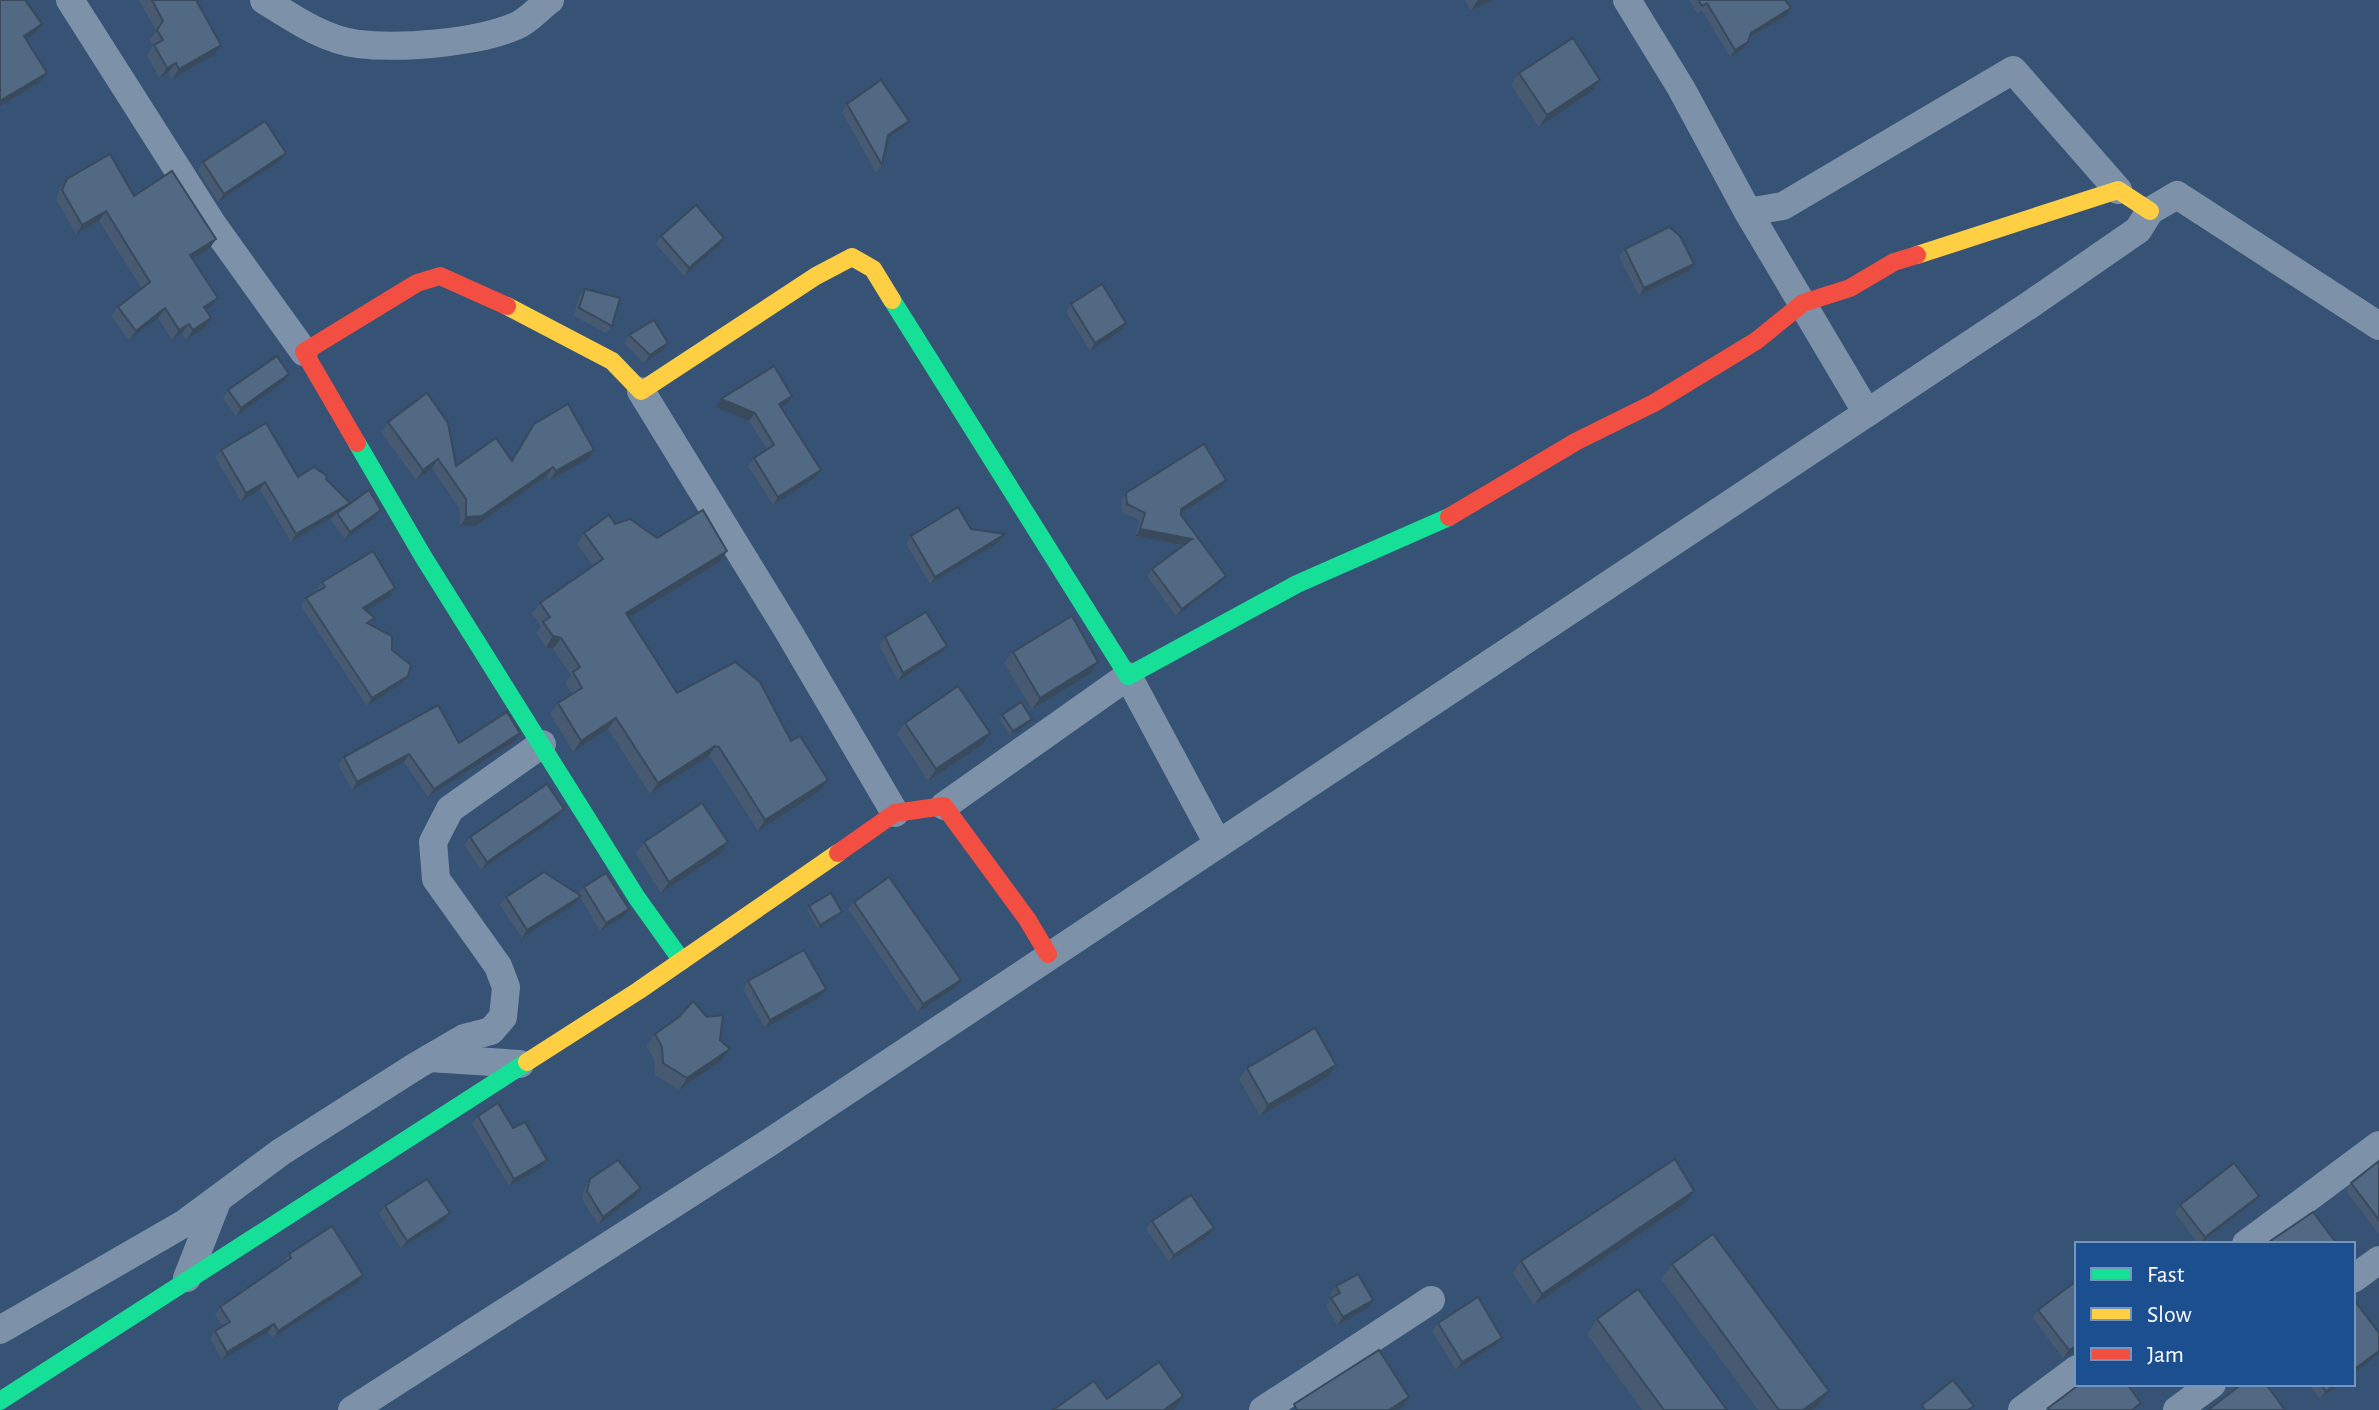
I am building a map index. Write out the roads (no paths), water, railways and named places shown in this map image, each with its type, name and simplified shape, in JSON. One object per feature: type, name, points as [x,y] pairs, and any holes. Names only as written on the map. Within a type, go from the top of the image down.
[{"type":"street","points":[[70,0],[213,225],[304,352],[424,558],[637,898],[682,961]]},
{"type":"street","points":[[264,0],[309,28],[356,44],[413,44],[467,38],[517,26],[550,0]]},
{"type":"street","points":[[1627,0],[1681,88],[1748,212],[1867,413]]},
{"type":"street","points":[[1748,212],[1783,206],[2013,70],[2118,190],[2150,211]]},
{"type":"street","points":[[0,1401],[682,961],[895,813],[944,806],[1128,676],[1297,584],[1445,519],[1577,441],[1654,403],[1756,341],[1803,303],[1850,288],[1894,262],[2118,190]]},
{"type":"street","points":[[352,1410],[770,1142],[1048,954],[1867,413],[2138,230],[2150,211],[2177,195],[2379,326]]},
{"type":"street","points":[[641,391],[816,276],[852,257],[873,269],[1128,676],[1217,842]]},
{"type":"street","points":[[304,352],[417,283],[440,276],[509,307],[612,361],[641,391],[895,813]]},
{"type":"street","points":[[0,1330],[185,1223],[281,1152],[430,1058],[464,1038],[491,1031],[503,1017],[506,987],[498,966],[436,879],[433,842],[450,809],[542,744]]},
{"type":"street","points":[[944,806],[1048,954]]},
{"type":"street","points":[[430,1058],[520,1064]]},
{"type":"street","points":[[2249,1242],[2379,1145]]},
{"type":"street","points":[[187,1278],[219,1198]]},
{"type":"street","points":[[2355,1278],[2379,1260]]},
{"type":"street","points":[[1263,1410],[1431,1300]]},
{"type":"street","points":[[2022,1410],[2075,1370]]},
{"type":"street","points":[[2177,1410],[2209,1386]]}]
